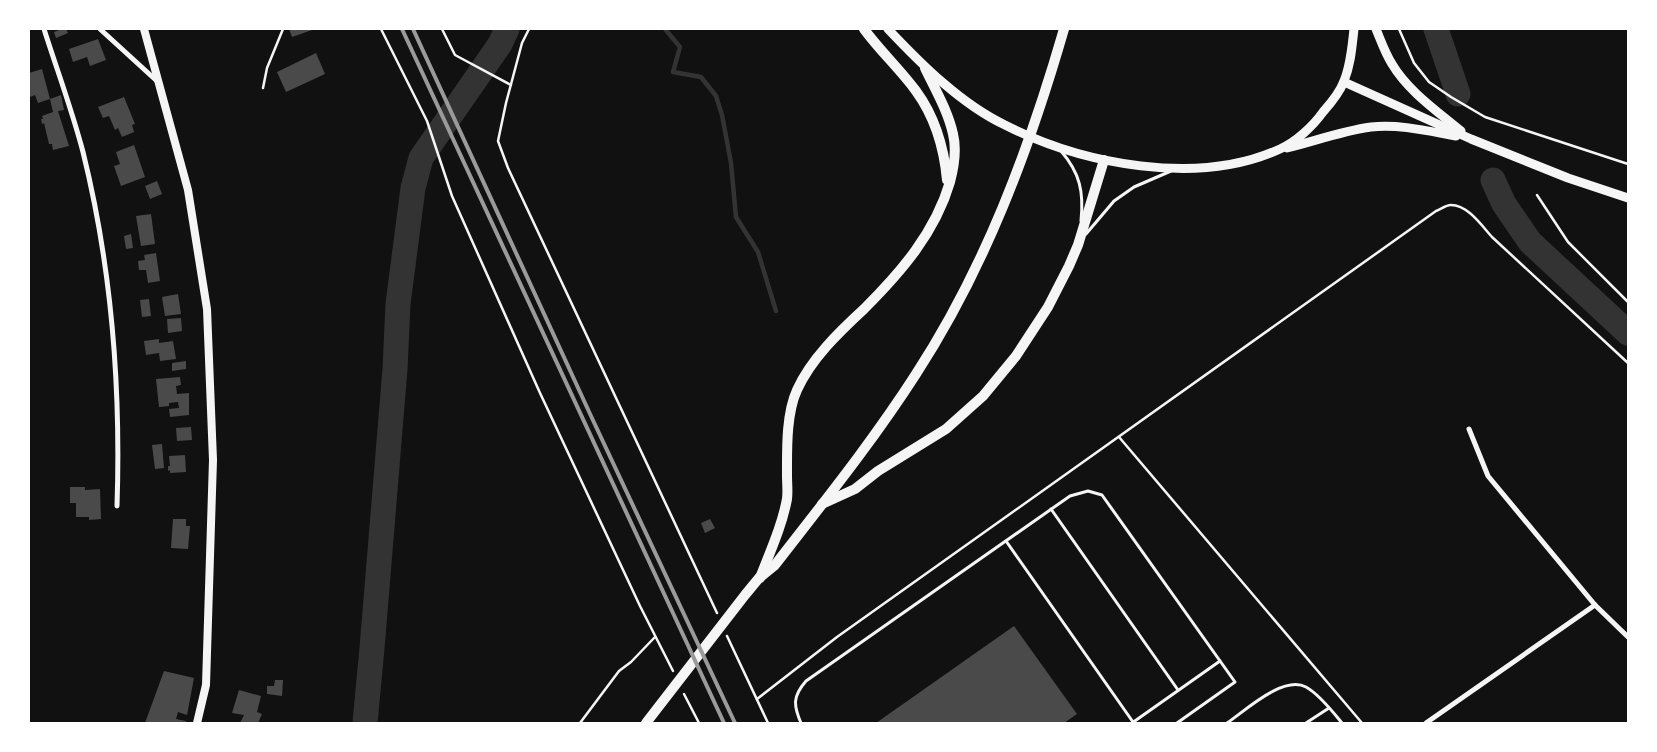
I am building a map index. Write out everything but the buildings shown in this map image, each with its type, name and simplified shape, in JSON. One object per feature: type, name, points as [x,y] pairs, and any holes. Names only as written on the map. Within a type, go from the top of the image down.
[{"type":"highway","points":[[864,29],[916,90],[929,112],[938,132],[946,161],[948,188]]},
{"type":"highway","points":[[646,723],[745,595],[759,578],[775,566],[879,427],[916,374],[963,294],[1004,205],[1038,116],[1064,29]]},
{"type":"highway","points":[[759,578],[778,531],[787,498],[789,423],[796,391],[812,366],[840,331],[876,296],[919,246],[941,210],[954,167],[954,134],[945,108],[925,68]]},
{"type":"highway","points":[[821,505],[855,489],[878,471],[946,429],[983,396],[1016,356],[1048,307],[1069,266],[1078,245],[1104,160]]},
{"type":"main road","points":[[888,29],[925,68],[974,106],[1004,125],[1059,148],[1104,160],[1177,169],[1227,164],[1342,133],[1372,127],[1401,127],[1471,139]]},
{"type":"main road","points":[[1282,149],[1317,120],[1344,82],[1352,49],[1354,29]]},
{"type":"main road","points":[[1376,29],[1393,66],[1421,97],[1471,139]]},
{"type":"main road","points":[[1344,82],[1471,139],[1568,178],[1628,198]]},
{"type":"street","points":[[44,29],[82,151],[107,276],[115,349],[119,454],[117,506]]},
{"type":"street","points":[[100,29],[159,82]]},
{"type":"street","points":[[144,29],[188,190],[207,309],[212,479],[206,685],[197,723]]},
{"type":"street","points":[[1469,429],[1488,476],[1595,606],[1628,638]]},
{"type":"street","points":[[1426,723],[1595,606]]},
{"type":"lane","points":[[1059,148],[1072,163],[1079,181],[1082,206],[1078,245]]},
{"type":"lane","points":[[1078,245],[1093,224],[1114,201],[1134,187],[1177,169]]},
{"type":"lane","points":[[802,723],[796,711],[795,701],[798,690],[806,681],[1070,496],[1088,491],[1102,495],[1235,682],[1177,723]]},
{"type":"lane","points":[[1051,509],[1178,690]]},
{"type":"lane","points":[[1006,540],[1132,723],[1220,661]]},
{"type":"lane","points":[[1227,723],[1277,689],[1288,685],[1306,688],[1329,708],[1342,723]]},
{"type":"lane","points":[[1306,723],[1329,708]]},
{"type":"path","points":[[263,88],[267,68],[284,29]]},
{"type":"path","points":[[381,29],[427,121],[452,196],[528,366],[668,663]]},
{"type":"path","points":[[442,29],[455,55],[511,86]]},
{"type":"path","points":[[529,29],[522,43],[498,141],[508,168],[719,619]]},
{"type":"path","points":[[1399,29],[1414,63],[1429,82],[1451,97],[1485,116],[1628,164]]},
{"type":"path","points":[[1537,195],[1568,242],[1628,302]]},
{"type":"path","points":[[757,699],[837,637],[1436,211],[1449,205],[1461,206],[1628,363]]},
{"type":"path","points":[[1119,437],[1362,723]]},
{"type":"path","points":[[724,628],[768,723]]},
{"type":"path","points":[[580,723],[619,671],[656,638]]},
{"type":"path","points":[[689,703],[698,723]]},
{"type":"waterway","points":[[365,723],[395,369],[398,304],[413,188],[421,158],[500,44],[507,29]]},
{"type":"waterway","points":[[665,29],[680,47],[673,72],[701,77],[716,96],[722,115],[731,163],[736,217],[758,252],[776,311]]},
{"type":"waterway","points":[[1436,29],[1458,94]]},
{"type":"waterway","points":[[1493,180],[1504,204],[1530,242],[1628,333]]},
{"type":"railway","points":[[402,29],[724,723]]},
{"type":"railway","points":[[413,29],[735,723]]}]
